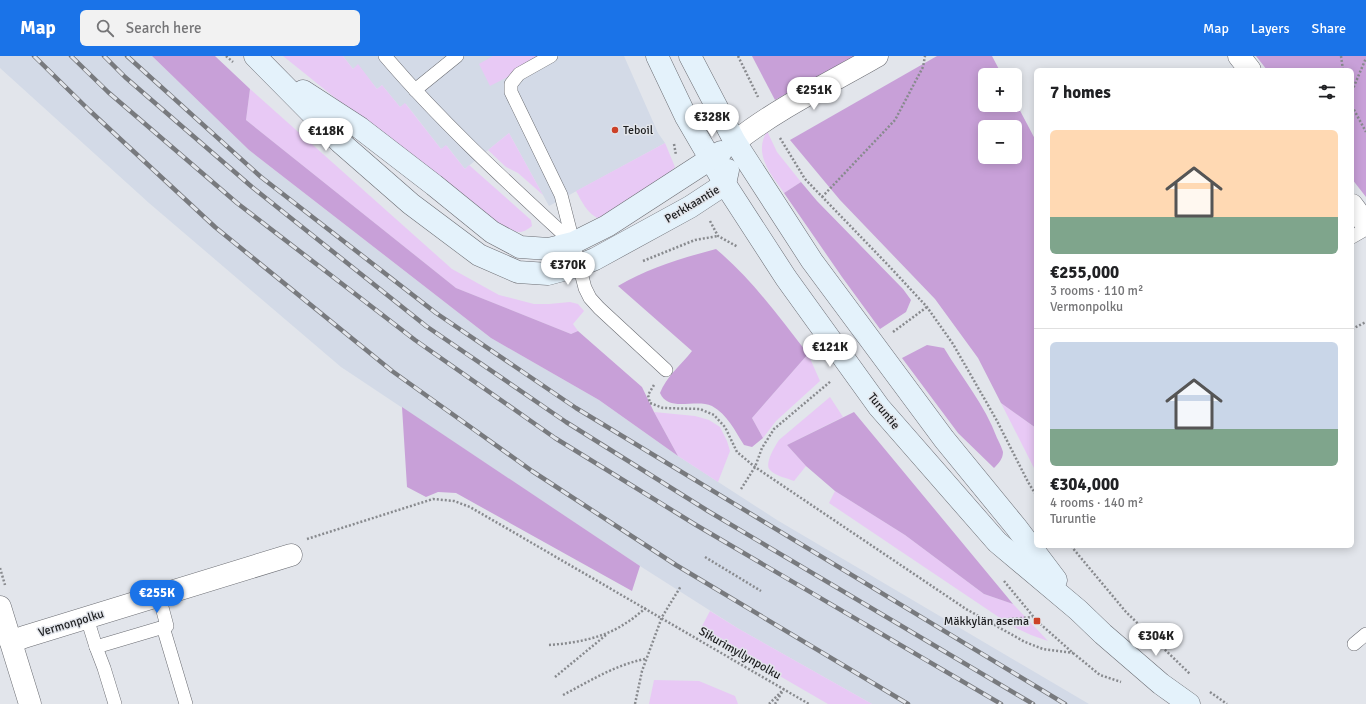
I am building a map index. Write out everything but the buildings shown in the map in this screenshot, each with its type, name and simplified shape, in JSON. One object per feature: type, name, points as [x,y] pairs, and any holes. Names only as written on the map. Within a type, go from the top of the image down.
[{"type":"main road","name":"Turuntie","points":[[657,56],[686,117],[725,184],[786,278],[879,407],[997,542],[1078,610],[1155,679],[1189,704]]},
{"type":"main road","name":"Turuntie","points":[[690,56],[735,142],[817,268],[918,404],[1016,527],[1078,610]]},
{"type":"main road","name":"Perkkaantie","points":[[262,63],[360,128],[492,232],[520,247],[549,249],[573,243],[607,226],[710,160],[735,142]]},
{"type":"main road","name":"Perkkaantie","points":[[262,63],[346,147],[411,204],[480,255],[518,272],[548,274],[578,266],[595,259],[690,207],[725,184],[735,142]]},
{"type":"street","points":[[735,142],[750,130],[776,114],[877,56]]},
{"type":"street","points":[[1239,56],[1248,68]]},
{"type":"street","points":[[1354,208],[1366,224]]},
{"type":"street","name":"Vermonpolku","points":[[11,642],[291,555]]},
{"type":"street","points":[[0,607],[30,704]]},
{"type":"lane","points":[[386,56],[415,90],[479,156],[573,243]]},
{"type":"lane","points":[[415,90],[457,56]]},
{"type":"lane","points":[[551,56],[519,74],[511,84],[512,92],[561,195],[578,266],[590,298],[604,313],[666,370]]},
{"type":"lane","points":[[1354,236],[1366,230]]},
{"type":"lane","points":[[96,647],[167,626],[159,596]]},
{"type":"lane","points":[[87,618],[115,704]]},
{"type":"lane","points":[[163,627],[186,704]]},
{"type":"lane","points":[[1354,644],[1366,634]]},
{"type":"path","points":[[738,56],[761,104]]},
{"type":"path","points":[[822,196],[895,120],[923,67],[925,56]]},
{"type":"path","points":[[1341,56],[1343,68]]},
{"type":"path","points":[[1354,86],[1366,58]]},
{"type":"path","points":[[1354,110],[1366,132]]},
{"type":"path","points":[[780,137],[805,179],[926,307],[952,344],[992,412],[1034,492]]},
{"type":"path","points":[[638,264],[665,251],[695,240],[718,236]]},
{"type":"path","points":[[889,335],[926,307]]},
{"type":"path","points":[[1354,328],[1366,322]]},
{"type":"path","points":[[666,370],[652,388],[648,396],[650,403],[663,408],[700,409],[714,415],[725,426],[737,452],[754,467],[966,609],[1026,642],[1043,649],[1073,653]]},
{"type":"path","points":[[741,489],[754,467],[762,448],[774,429],[831,381]]},
{"type":"path","name":"Sikurimyllynpolku","points":[[306,539],[433,499],[454,501],[470,508],[662,617],[810,704]]},
{"type":"path","points":[[1072,548],[1126,612],[1194,678]]},
{"type":"path","points":[[705,557],[761,591]]},
{"type":"path","points":[[635,704],[646,658],[662,617],[681,586]]},
{"type":"path","points":[[555,677],[608,633],[626,623],[646,608]]},
{"type":"path","points":[[988,622],[1034,617]]},
{"type":"path","points":[[549,645],[572,643],[608,633]]},
{"type":"path","points":[[564,695],[628,662],[646,658]]},
{"type":"path","points":[[1204,688],[1226,704]]},
{"type":"path","points":[[769,704],[784,689]]},
{"type":"path","points":[[775,704],[784,689]]},
{"type":"shaded area","points":[[0,56],[152,56],[249,150],[491,338],[599,400],[678,456],[777,520],[1089,704],[872,704],[739,629],[640,566],[341,367],[149,203],[0,68]]},
{"type":"shaded area","points":[[152,56],[215,56],[250,89],[246,120],[456,288],[571,334],[578,331],[642,387],[678,456],[599,400],[491,338],[249,150]]},
{"type":"shaded area","points":[[283,56],[343,56],[353,69],[358,64],[377,89],[382,85],[400,107],[405,103],[441,149],[446,145],[465,169],[469,165],[531,220],[532,226],[524,231],[517,232],[502,226],[349,109]]},
{"type":"shaded area","points":[[343,56],[624,56],[658,133],[665,143],[549,206],[509,133],[465,169],[447,146],[441,149],[406,104],[400,107],[382,85],[377,89],[358,65],[353,69]]},
{"type":"shaded area","points":[[493,56],[548,56],[490,86],[479,64]]},
{"type":"shaded area","points":[[752,56],[856,56],[775,100]]},
{"type":"shaded area","points":[[937,56],[992,56],[998,68],[978,68],[978,112],[1021,112],[1034,137],[1034,427],[1001,403],[978,358],[935,299],[840,200],[790,140]]},
{"type":"shaded area","points":[[1256,56],[1366,56],[1366,197],[1354,182],[1354,68],[1265,68]]},
{"type":"shaded area","points":[[250,89],[452,269],[499,295],[534,304],[570,302],[578,304],[584,311],[573,324],[578,331],[571,334],[456,288],[246,120]]},
{"type":"shaded area","points":[[767,131],[777,152],[801,182],[784,193],[765,164],[762,148],[763,140]]},
{"type":"shaded area","points":[[509,133],[543,195],[518,173],[506,167],[488,150]]},
{"type":"shaded area","points":[[665,143],[675,167],[660,182],[599,219],[588,210],[576,191]]},
{"type":"shaded area","points":[[801,182],[817,201],[903,289],[911,300],[906,312],[880,329],[784,193]]},
{"type":"shaded area","points":[[716,249],[741,273],[776,312],[808,354],[752,418],[763,438],[752,447],[744,445],[726,418],[712,406],[698,403],[676,404],[664,399],[660,393],[663,387],[670,376],[692,351],[618,286],[653,269]]},
{"type":"shaded area","points":[[927,345],[944,348],[986,414],[1003,452],[999,463],[994,468],[958,433],[902,358]]},
{"type":"shaded area","points":[[808,354],[820,381],[776,421],[763,438],[752,418]]},
{"type":"shaded area","points":[[830,397],[843,417],[787,445],[806,466],[794,481],[772,472],[768,467],[769,459],[779,440]]},
{"type":"shaded area","points":[[1001,403],[1034,427],[1034,468]]},
{"type":"shaded area","points":[[402,407],[640,566],[632,591],[456,493],[438,492],[426,497],[407,487]]},
{"type":"shaded area","points":[[654,412],[695,416],[709,420],[720,427],[730,451],[718,482],[678,456]]},
{"type":"shaded area","points":[[854,412],[1013,604],[984,594],[905,535],[835,491],[806,466],[787,445]]},
{"type":"shaded area","points":[[835,491],[905,535],[984,594],[1013,604],[1048,641],[1012,626],[829,503]]},
{"type":"shaded area","points":[[710,611],[872,704],[828,704],[700,630]]},
{"type":"shaded area","points":[[654,680],[699,681],[735,696],[738,704],[649,704]]},
{"type":"railway","points":[[34,56],[89,110],[215,227],[392,371],[532,471],[676,565],[908,704]]},
{"type":"railway","points":[[71,56],[108,92],[237,203],[415,340],[555,438],[696,525],[1001,704]]},
{"type":"railway","points":[[104,56],[125,77],[252,187],[426,326],[566,422],[708,511],[1033,704]]},
{"type":"railway","points":[[127,56],[261,177],[436,313],[576,408],[1065,704]]},
{"type":"place","name":"Teboil","points":[[615,130]]},
{"type":"place","name":"Mäkkylän asema","points":[[1037,621]]}]
